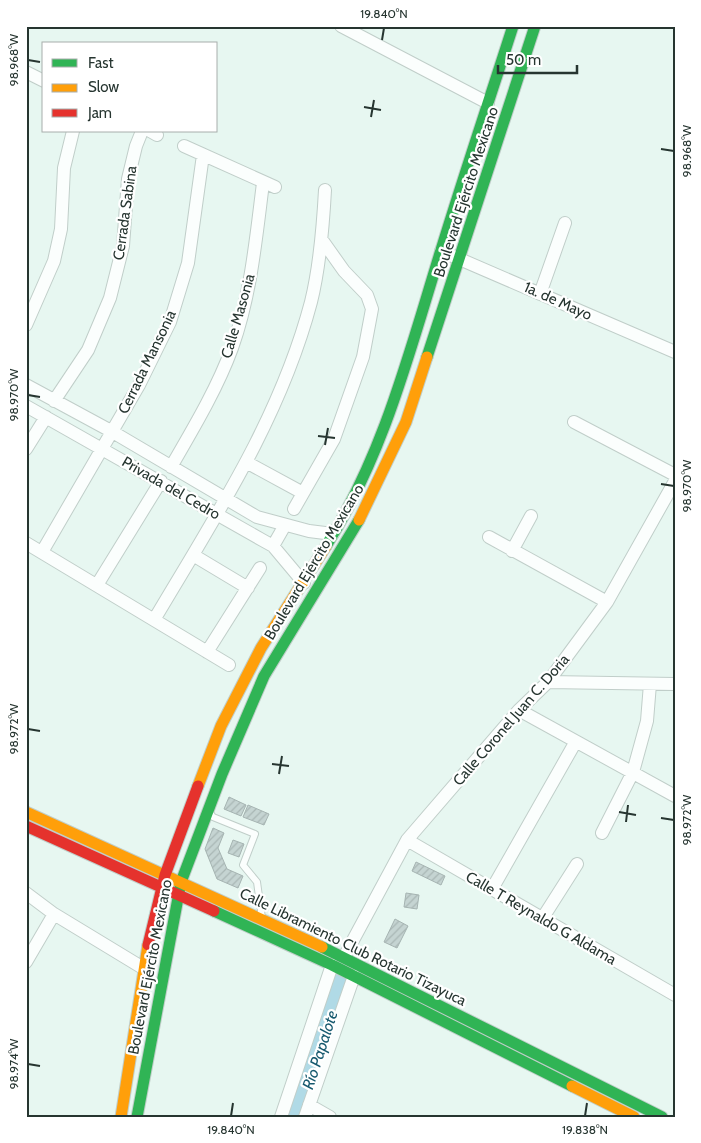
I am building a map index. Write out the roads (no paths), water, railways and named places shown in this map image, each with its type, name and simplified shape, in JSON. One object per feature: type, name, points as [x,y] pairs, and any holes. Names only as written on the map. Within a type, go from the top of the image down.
[{"type":"main road","name":"Boulevard Ejército Mexicano","points":[[121,1117],[143,968],[163,880],[222,726],[261,648],[304,583],[333,534],[371,462],[404,377],[441,251],[514,26]]},
{"type":"main road","name":"Boulevard Ejército Mexicano","points":[[137,1117],[181,882],[208,810],[264,676],[364,511],[393,452],[415,396],[535,26]]},
{"type":"main road","name":"Calle Libramiento Club Rotario Tizayuca","points":[[26,812],[163,880],[178,894],[332,965],[634,1117]]},
{"type":"main road","name":"Calle Libramiento Club Rotario Tizayuca","points":[[26,826],[163,880],[181,882],[262,919],[344,957],[662,1117]]},
{"type":"main road","points":[[122,1101],[138,1105]]},
{"type":"street","points":[[341,26],[488,103]]},
{"type":"street","points":[[26,72],[42,80]]},
{"type":"street","points":[[26,325],[54,261],[60,229],[64,168],[73,132]]},
{"type":"street","name":"Cerrada Sabina","points":[[54,401],[88,350],[110,298],[123,246],[128,179],[142,132]]},
{"type":"street","points":[[184,146],[202,155]]},
{"type":"street","name":"Calle Masonia","points":[[170,467],[200,416],[232,348],[250,281],[269,185],[202,155]]},
{"type":"street","name":"Cerrada Mansonia","points":[[42,552],[139,385],[170,322],[188,263],[202,155]]},
{"type":"street","name":"Privada del Cedro","points":[[225,500],[275,406],[293,360],[311,300],[322,240],[325,190]]},
{"type":"street","points":[[540,294],[565,223]]},
{"type":"street","points":[[294,509],[334,439],[363,357],[372,309],[367,295],[344,271],[322,240]]},
{"type":"street","name":"1a. de Mayo","points":[[441,251],[461,257],[540,294],[675,352]]},
{"type":"street","name":"Privada del Cedro","points":[[26,385],[111,432],[225,500],[258,517],[285,525],[333,534]]},
{"type":"street","name":"Privada del Cedro","points":[[26,406],[273,546],[304,583]]},
{"type":"street","points":[[26,449],[46,417]]},
{"type":"street","points":[[574,422],[675,475]]},
{"type":"street","points":[[246,462],[303,493]]},
{"type":"street","points":[[97,585],[161,481]]},
{"type":"street","name":"Calle Coronel Juan C. Doria","points":[[344,957],[407,840],[519,710],[548,682],[607,602],[675,481]]},
{"type":"street","points":[[154,620],[225,500]]},
{"type":"street","points":[[512,551],[531,516]]},
{"type":"street","points":[[248,532],[258,517]]},
{"type":"street","points":[[273,546],[285,525]]},
{"type":"street","points":[[489,537],[607,602]]},
{"type":"street","points":[[26,543],[229,665]]},
{"type":"street","points":[[193,555],[248,588]]},
{"type":"street","points":[[207,652],[260,568]]},
{"type":"street","points":[[548,682],[675,684]]},
{"type":"street","points":[[602,833],[633,772],[647,721],[650,684]]},
{"type":"street","points":[[519,710],[575,743],[633,772],[675,796]]},
{"type":"street","points":[[492,889],[575,743]]},
{"type":"street","name":"Calle T Reynaldo G Aldama","points":[[407,840],[675,995]]},
{"type":"street","points":[[542,919],[577,864]]},
{"type":"street","points":[[26,893],[54,914],[143,968]]},
{"type":"street","points":[[26,962],[54,914]]},
{"type":"street","points":[[281,1117],[332,965]]},
{"type":"street","points":[[330,1117],[307,1111],[354,976]]},
{"type":"lane","points":[[208,810],[213,817],[256,834],[243,865],[257,882],[262,919]]},
{"type":"waterway","name":"Río Papalote","points":[[298,1117],[342,982]]}]
